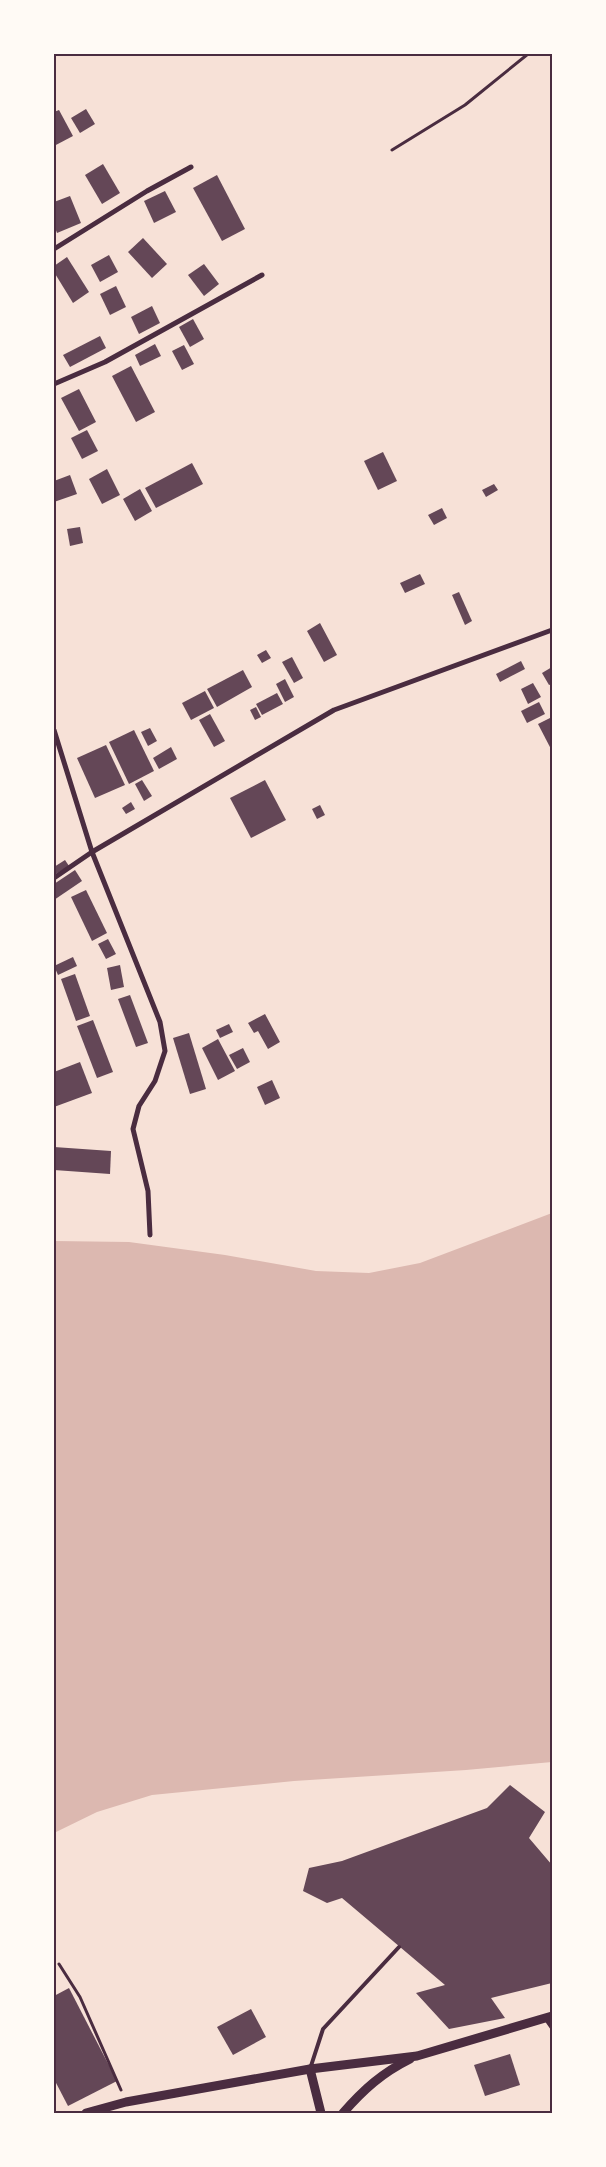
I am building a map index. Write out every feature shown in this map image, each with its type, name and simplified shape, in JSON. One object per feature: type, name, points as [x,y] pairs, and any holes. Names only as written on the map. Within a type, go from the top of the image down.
[{"type":"street","points":[[54,249],[146,191],[191,167]]},
{"type":"street","points":[[54,384],[105,362],[262,275]]},
{"type":"street","points":[[54,878],[92,852],[334,710],[552,630]]},
{"type":"street","points":[[54,730],[92,852],[160,1022],[165,1051],[155,1081],[139,1106],[133,1129],[148,1191],[150,1235]]},
{"type":"street","points":[[343,2113],[388,2070],[417,2056],[548,2016],[552,2027]]},
{"type":"street","points":[[86,2113],[126,2102],[310,2069],[417,2056]]},
{"type":"street","points":[[310,2069],[321,2113]]},
{"type":"lane","points":[[310,2069],[323,2029],[399,1947]]},
{"type":"path","points":[[392,150],[465,105],[528,54]]},
{"type":"path","points":[[59,1964],[80,1997],[126,2102]]},
{"type":"shaded area","points":[[552,1213],[552,1762],[466,1770],[294,1781],[152,1795],[97,1812],[54,1833],[54,1241],[129,1242],[225,1255],[316,1271],[369,1273],[420,1263]]},
{"type":"building","points":[[86,109],[95,124],[80,133],[71,118]]},
{"type":"building","points":[[59,110],[73,136],[54,146],[54,112]]},
{"type":"building","points":[[103,164],[120,193],[102,204],[85,175]]},
{"type":"building","points":[[217,175],[245,229],[222,241],[193,188]]},
{"type":"building","points":[[165,191],[176,212],[154,223],[144,201]]},
{"type":"building","points":[[70,196],[81,223],[57,233],[54,225],[54,202]]},
{"type":"building","points":[[143,238],[167,264],[152,278],[128,252]]},
{"type":"building","points":[[109,255],[118,272],[100,282],[91,265]]},
{"type":"building","points":[[67,257],[89,292],[73,303],[54,272],[54,266]]},
{"type":"building","points":[[204,264],[219,284],[204,296],[188,275]]},
{"type":"building","points":[[116,286],[126,307],[110,315],[100,294]]},
{"type":"building","points":[[152,306],[160,323],[139,334],[131,317]]},
{"type":"building","points":[[193,319],[204,339],[190,347],[179,327]]},
{"type":"building","points":[[100,336],[106,348],[70,367],[63,355]]},
{"type":"building","points":[[155,344],[161,356],[140,366],[135,355]]},
{"type":"building","points":[[184,345],[194,364],[182,370],[172,351]]},
{"type":"building","points":[[131,366],[155,412],[136,422],[112,376]]},
{"type":"building","points":[[79,389],[96,422],[79,431],[61,398]]},
{"type":"building","points":[[87,430],[98,451],[82,459],[71,438]]},
{"type":"building","points":[[383,452],[397,481],[378,490],[364,461]]},
{"type":"building","points":[[192,463],[203,484],[156,508],[145,488]]},
{"type":"building","points":[[107,469],[120,495],[102,504],[89,479]]},
{"type":"building","points":[[70,475],[77,494],[54,502],[54,481]]},
{"type":"building","points":[[494,484],[498,490],[486,497],[482,490]]},
{"type":"building","points":[[140,489],[152,511],[135,521],[123,499]]},
{"type":"building","points":[[442,508],[447,518],[434,525],[428,515]]},
{"type":"building","points":[[80,527],[83,543],[70,546],[67,529]]},
{"type":"building","points":[[420,574],[425,584],[405,593],[400,583]]},
{"type":"building","points":[[459,592],[472,621],[465,625],[452,595]]},
{"type":"building","points":[[320,623],[337,655],[324,662],[307,631]]},
{"type":"building","points":[[266,650],[271,658],[262,663],[257,655]]},
{"type":"building","points":[[292,657],[303,678],[294,683],[282,662]]},
{"type":"building","points":[[521,661],[525,669],[500,682],[496,674]]},
{"type":"building","points":[[552,667],[552,684],[549,685],[542,673]]},
{"type":"building","points":[[243,670],[252,687],[217,707],[207,689]]},
{"type":"building","points":[[285,679],[294,697],[285,702],[276,684]]},
{"type":"building","points":[[533,683],[541,697],[528,704],[521,689]]},
{"type":"building","points":[[205,691],[214,708],[191,720],[182,703]]},
{"type":"building","points":[[277,693],[283,704],[262,715],[256,704]]},
{"type":"building","points":[[539,702],[545,714],[527,723],[521,711]]},
{"type":"building","points":[[256,707],[261,717],[255,720],[250,710]]},
{"type":"building","points":[[210,714],[225,741],[214,747],[199,720]]},
{"type":"building","points":[[552,717],[552,751],[538,724]]},
{"type":"building","points":[[150,728],[157,741],[148,746],[141,732]]},
{"type":"building","points":[[134,730],[154,771],[129,784],[109,742]]},
{"type":"building","points":[[106,745],[125,785],[95,798],[77,758]]},
{"type":"building","points":[[171,747],[177,759],[159,769],[153,758]]},
{"type":"building","points":[[142,780],[152,796],[144,801],[135,784]]},
{"type":"building","points":[[265,780],[286,820],[251,838],[230,798]]},
{"type":"building","points":[[131,802],[135,809],[126,814],[122,808]]},
{"type":"building","points":[[320,805],[325,815],[317,819],[312,809]]},
{"type":"building","points":[[65,860],[69,866],[54,875],[54,867]]},
{"type":"building","points":[[75,870],[82,881],[54,900],[54,884]]},
{"type":"building","points":[[86,890],[107,933],[92,941],[71,897]]},
{"type":"building","points":[[108,939],[116,954],[106,959],[98,944]]},
{"type":"building","points":[[73,957],[77,966],[58,975],[54,966]]},
{"type":"building","points":[[120,965],[124,987],[111,990],[107,968]]},
{"type":"building","points":[[75,974],[90,1016],[76,1021],[61,979]]},
{"type":"building","points":[[130,995],[148,1043],[136,1047],[118,999]]},
{"type":"building","points":[[265,1014],[280,1042],[268,1049],[258,1031],[254,1033],[248,1023]]},
{"type":"building","points":[[93,1020],[113,1072],[97,1078],[77,1026]]},
{"type":"building","points":[[229,1024],[233,1032],[220,1038],[216,1030]]},
{"type":"building","points":[[189,1033],[206,1089],[190,1094],[173,1038]]},
{"type":"building","points":[[218,1039],[235,1071],[218,1080],[202,1048]]},
{"type":"building","points":[[243,1048],[250,1062],[237,1069],[229,1055]]},
{"type":"building","points":[[80,1062],[92,1093],[54,1107],[54,1072]]},
{"type":"building","points":[[272,1080],[280,1098],[265,1105],[257,1087]]},
{"type":"building","points":[[54,1147],[111,1151],[110,1174],[54,1170]]},
{"type":"building","points":[[510,1785],[545,1812],[529,1838],[552,1865],[552,1983],[491,1998],[505,2018],[449,2029],[416,1993],[445,1985],[342,1898],[327,1903],[303,1891],[309,1868],[342,1861],[487,1808]]},
{"type":"building","points":[[69,1988],[117,2081],[68,2106],[54,2079],[54,1996]]},
{"type":"building","points":[[251,2009],[266,2037],[233,2055],[217,2027]]},
{"type":"building","points":[[510,2054],[520,2085],[485,2096],[474,2065]]}]
